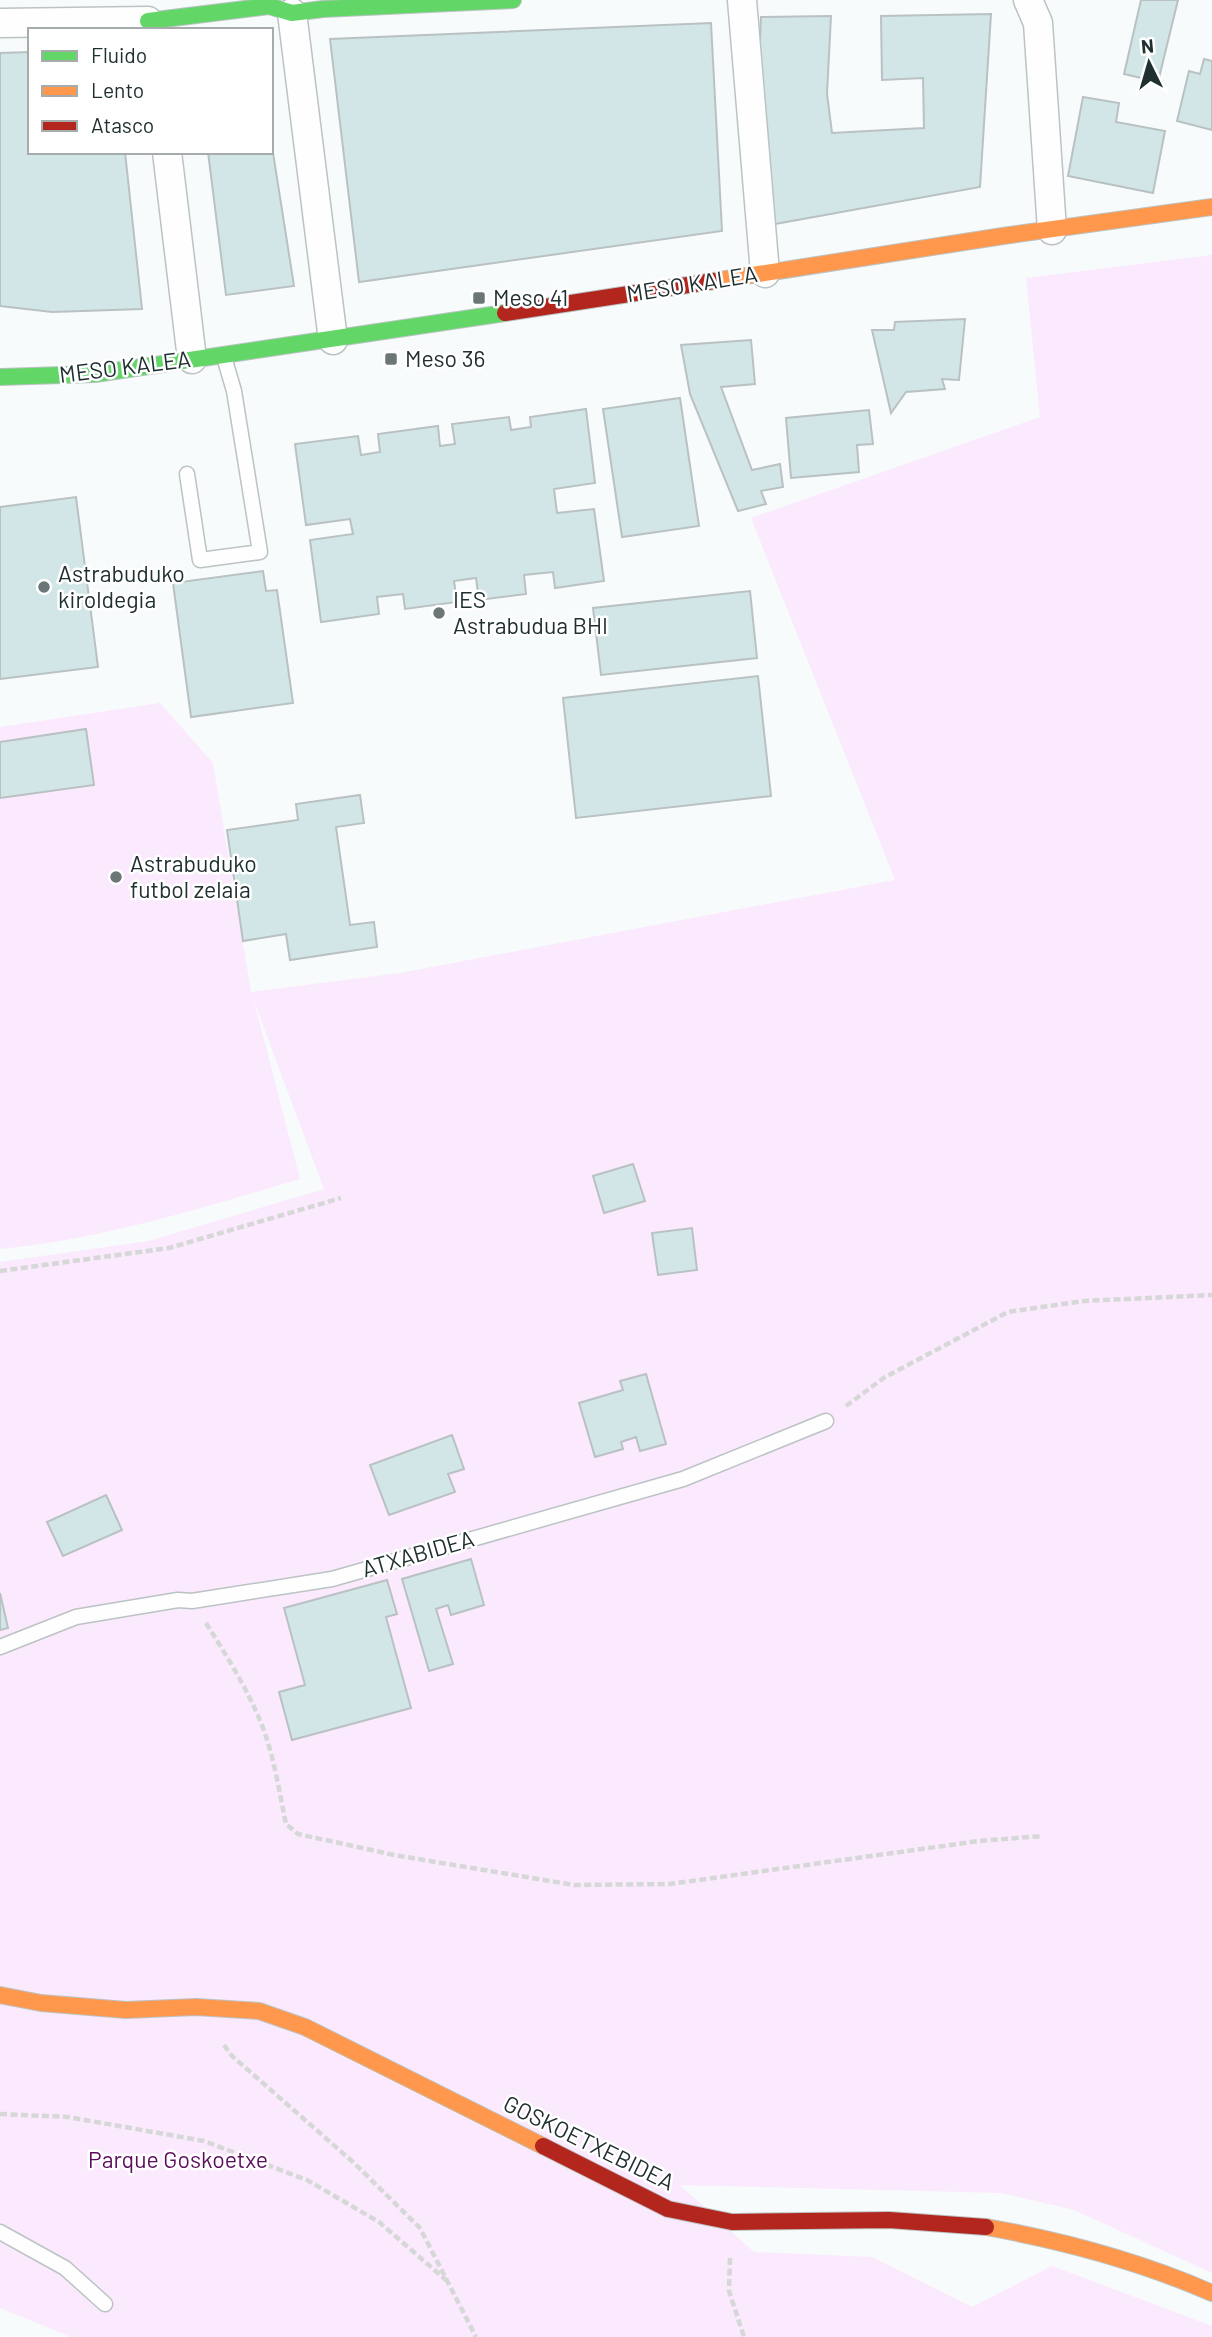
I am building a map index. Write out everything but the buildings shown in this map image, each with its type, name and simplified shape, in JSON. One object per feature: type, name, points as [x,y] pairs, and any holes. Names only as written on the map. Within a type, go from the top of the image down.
[{"type":"street","points":[[0,23],[148,25],[269,6],[292,13],[323,9],[513,0]]},
{"type":"street","points":[[742,0],[765,273]]},
{"type":"street","points":[[1028,0],[1038,23],[1052,230]]},
{"type":"street","points":[[292,13],[332,340]]},
{"type":"street","points":[[167,154],[192,359]]},
{"type":"street","name":"MESO KALEA","points":[[3,379],[95,374],[1212,207]]},
{"type":"street","name":"GOSKOETXEBIDEA","points":[[0,1996],[41,2003],[125,2010],[196,2007],[259,2011],[305,2027],[668,2209],[732,2222],[889,2221],[971,2224],[1056,2240],[1164,2272],[1212,2293]]},
{"type":"lane","points":[[187,474],[200,560],[260,552],[234,391],[224,355]]},
{"type":"lane","name":"ATXABIDEA","points":[[0,1647],[76,1617],[332,1579],[683,1479],[826,1421]]},
{"type":"lane","points":[[0,2232],[65,2268],[105,2304]]},
{"type":"path","points":[[0,1271],[169,1248],[341,1198]]},
{"type":"path","points":[[826,1421],[885,1377],[1008,1312],[1084,1301],[1212,1295]]},
{"type":"path","points":[[192,1601],[231,1662],[262,1724],[286,1824],[298,1834],[394,1855],[574,1885],[670,1884],[953,1844],[1042,1836]]},
{"type":"path","points":[[196,2007],[232,2056],[353,2162],[420,2228],[476,2337]]},
{"type":"path","points":[[0,2114],[68,2117],[204,2141],[307,2180],[379,2222],[446,2280]]},
{"type":"path","points":[[732,2222],[729,2291],[744,2337]]},
{"type":"green space","name":"Parque Goskoetxe","points":[[1212,255],[1212,2273],[1074,2210],[1001,2193],[680,2185],[754,2252],[872,2257],[972,2307],[1052,2266],[1212,2326],[1212,2337],[71,2337],[0,2308],[0,1262],[149,1241],[324,1189],[254,1001],[300,1179],[114,1230],[0,1249],[0,727],[160,703],[213,763],[251,992],[400,973],[895,880],[751,518],[1040,417],[1026,278]]},
{"type":"traffic: fast","points":[[148,21],[269,6],[292,13],[323,9],[513,0]]},
{"type":"traffic: fast","points":[[0,377],[95,374],[505,313]]},
{"type":"traffic: slow","points":[[714,281],[1212,207]]},
{"type":"traffic: slow","points":[[0,1995],[41,2003],[126,2010],[196,2007],[259,2011],[305,2027],[543,2146]]},
{"type":"traffic: slow","points":[[986,2227],[1101,2253],[1212,2293]]},
{"type":"traffic: jam","points":[[505,313],[714,281]]},
{"type":"traffic: jam","points":[[543,2146],[668,2209],[732,2222],[889,2220],[986,2227]]},
{"type":"place","name":"Meso 41","points":[[479,298]]},
{"type":"place","name":"Meso 36","points":[[391,359]]},
{"type":"place","name":"Astrabuduko kiroldegia","points":[[44,587]]},
{"type":"place","name":"IES Astrabudua BHI","points":[[439,613]]},
{"type":"place","name":"Astrabuduko futbol zelaia","points":[[116,877]]}]
